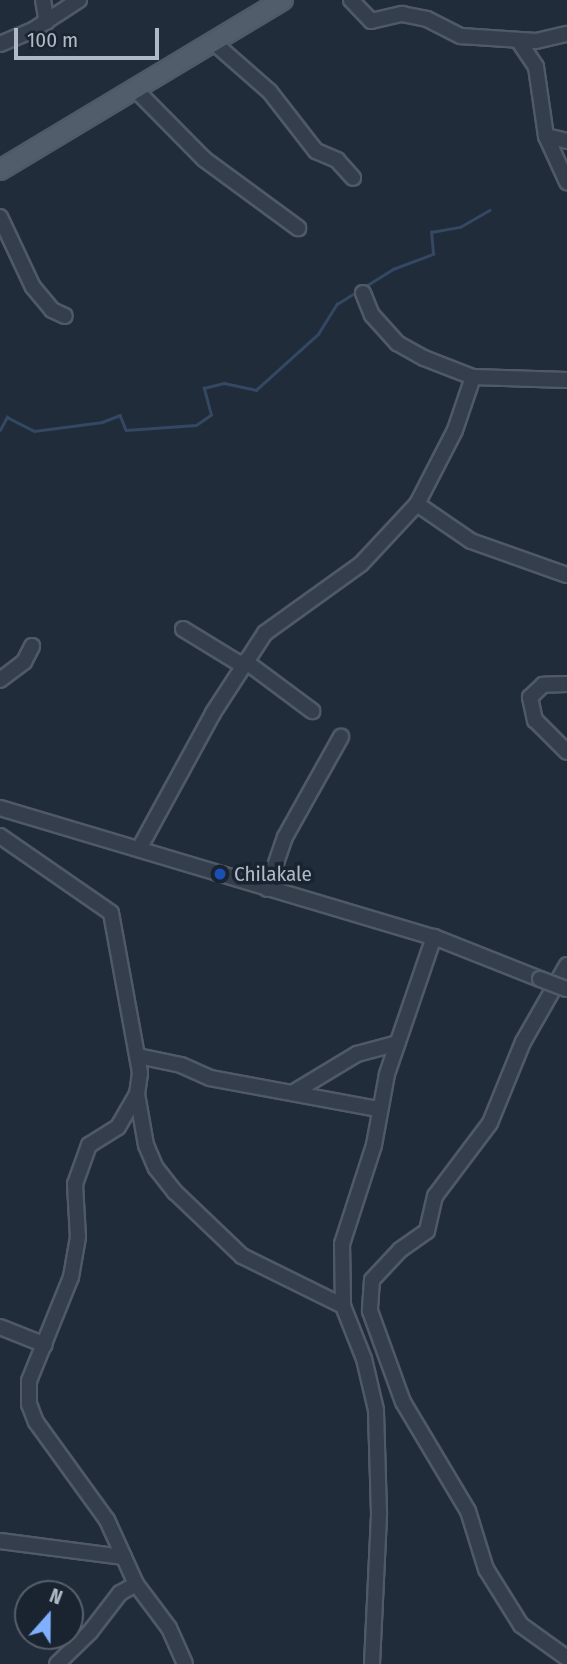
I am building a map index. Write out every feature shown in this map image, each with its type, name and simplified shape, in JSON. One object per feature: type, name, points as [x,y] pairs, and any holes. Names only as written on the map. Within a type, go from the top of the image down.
[{"type":"main road","points":[[0,170],[282,0]]},
{"type":"street","points":[[43,0],[47,22]]},
{"type":"street","points":[[0,44],[47,22],[79,0]]},
{"type":"street","points":[[351,0],[370,21],[402,14],[427,19],[461,36],[536,41],[567,34]]},
{"type":"street","points":[[518,40],[536,67],[546,136],[567,182]]},
{"type":"street","points":[[212,41],[270,92],[316,151],[337,160],[353,178]]},
{"type":"street","points":[[135,89],[204,159],[298,228]]},
{"type":"street","points":[[546,136],[567,141]]},
{"type":"street","points":[[0,217],[33,287],[52,310],[65,316]]},
{"type":"street","points":[[363,293],[372,315],[397,343],[473,377],[567,380]]},
{"type":"street","points":[[139,849],[244,663],[277,623],[383,546],[417,504],[454,430],[473,377]]},
{"type":"street","points":[[417,504],[471,541],[567,575]]},
{"type":"street","points":[[183,629],[244,663],[312,712]]},
{"type":"street","points":[[0,680],[24,662],[32,646]]},
{"type":"street","points":[[567,684],[543,685],[530,697],[535,720],[567,752]]},
{"type":"street","points":[[267,889],[285,837],[341,737]]},
{"type":"street","points":[[0,808],[434,937],[567,989]]},
{"type":"street","points":[[0,836],[111,913],[138,1056],[137,1094],[146,1145],[170,1186],[242,1256],[343,1306]]},
{"type":"street","points":[[372,1664],[379,1513],[376,1410],[363,1359],[343,1306],[342,1244],[374,1145],[377,1109],[434,937]]},
{"type":"street","points":[[567,965],[523,1042],[490,1123],[435,1196],[427,1231],[400,1250],[372,1280],[370,1311],[402,1402],[468,1511],[486,1569],[522,1625],[567,1658]]},
{"type":"street","points":[[294,1093],[338,1063],[398,1043]]},
{"type":"street","points":[[138,1056],[181,1065],[210,1078],[377,1109]]},
{"type":"street","points":[[137,1094],[118,1127],[89,1145],[75,1184],[78,1237],[71,1277],[46,1345],[29,1381],[31,1411],[89,1490],[136,1584],[169,1628],[185,1664]]},
{"type":"street","points":[[0,1327],[46,1345]]},
{"type":"street","points":[[0,1541],[124,1557]]},
{"type":"street","points":[[57,1664],[120,1593],[136,1584]]},
{"type":"waterway","points":[[0,430],[7,417],[34,431],[102,422],[120,415],[126,430],[196,425],[211,415],[204,388],[224,383],[256,390],[318,334],[337,304],[393,269],[433,254],[431,232],[460,227],[489,210]]},
{"type":"place","name":"Chilakale","points":[[220,874]]}]
